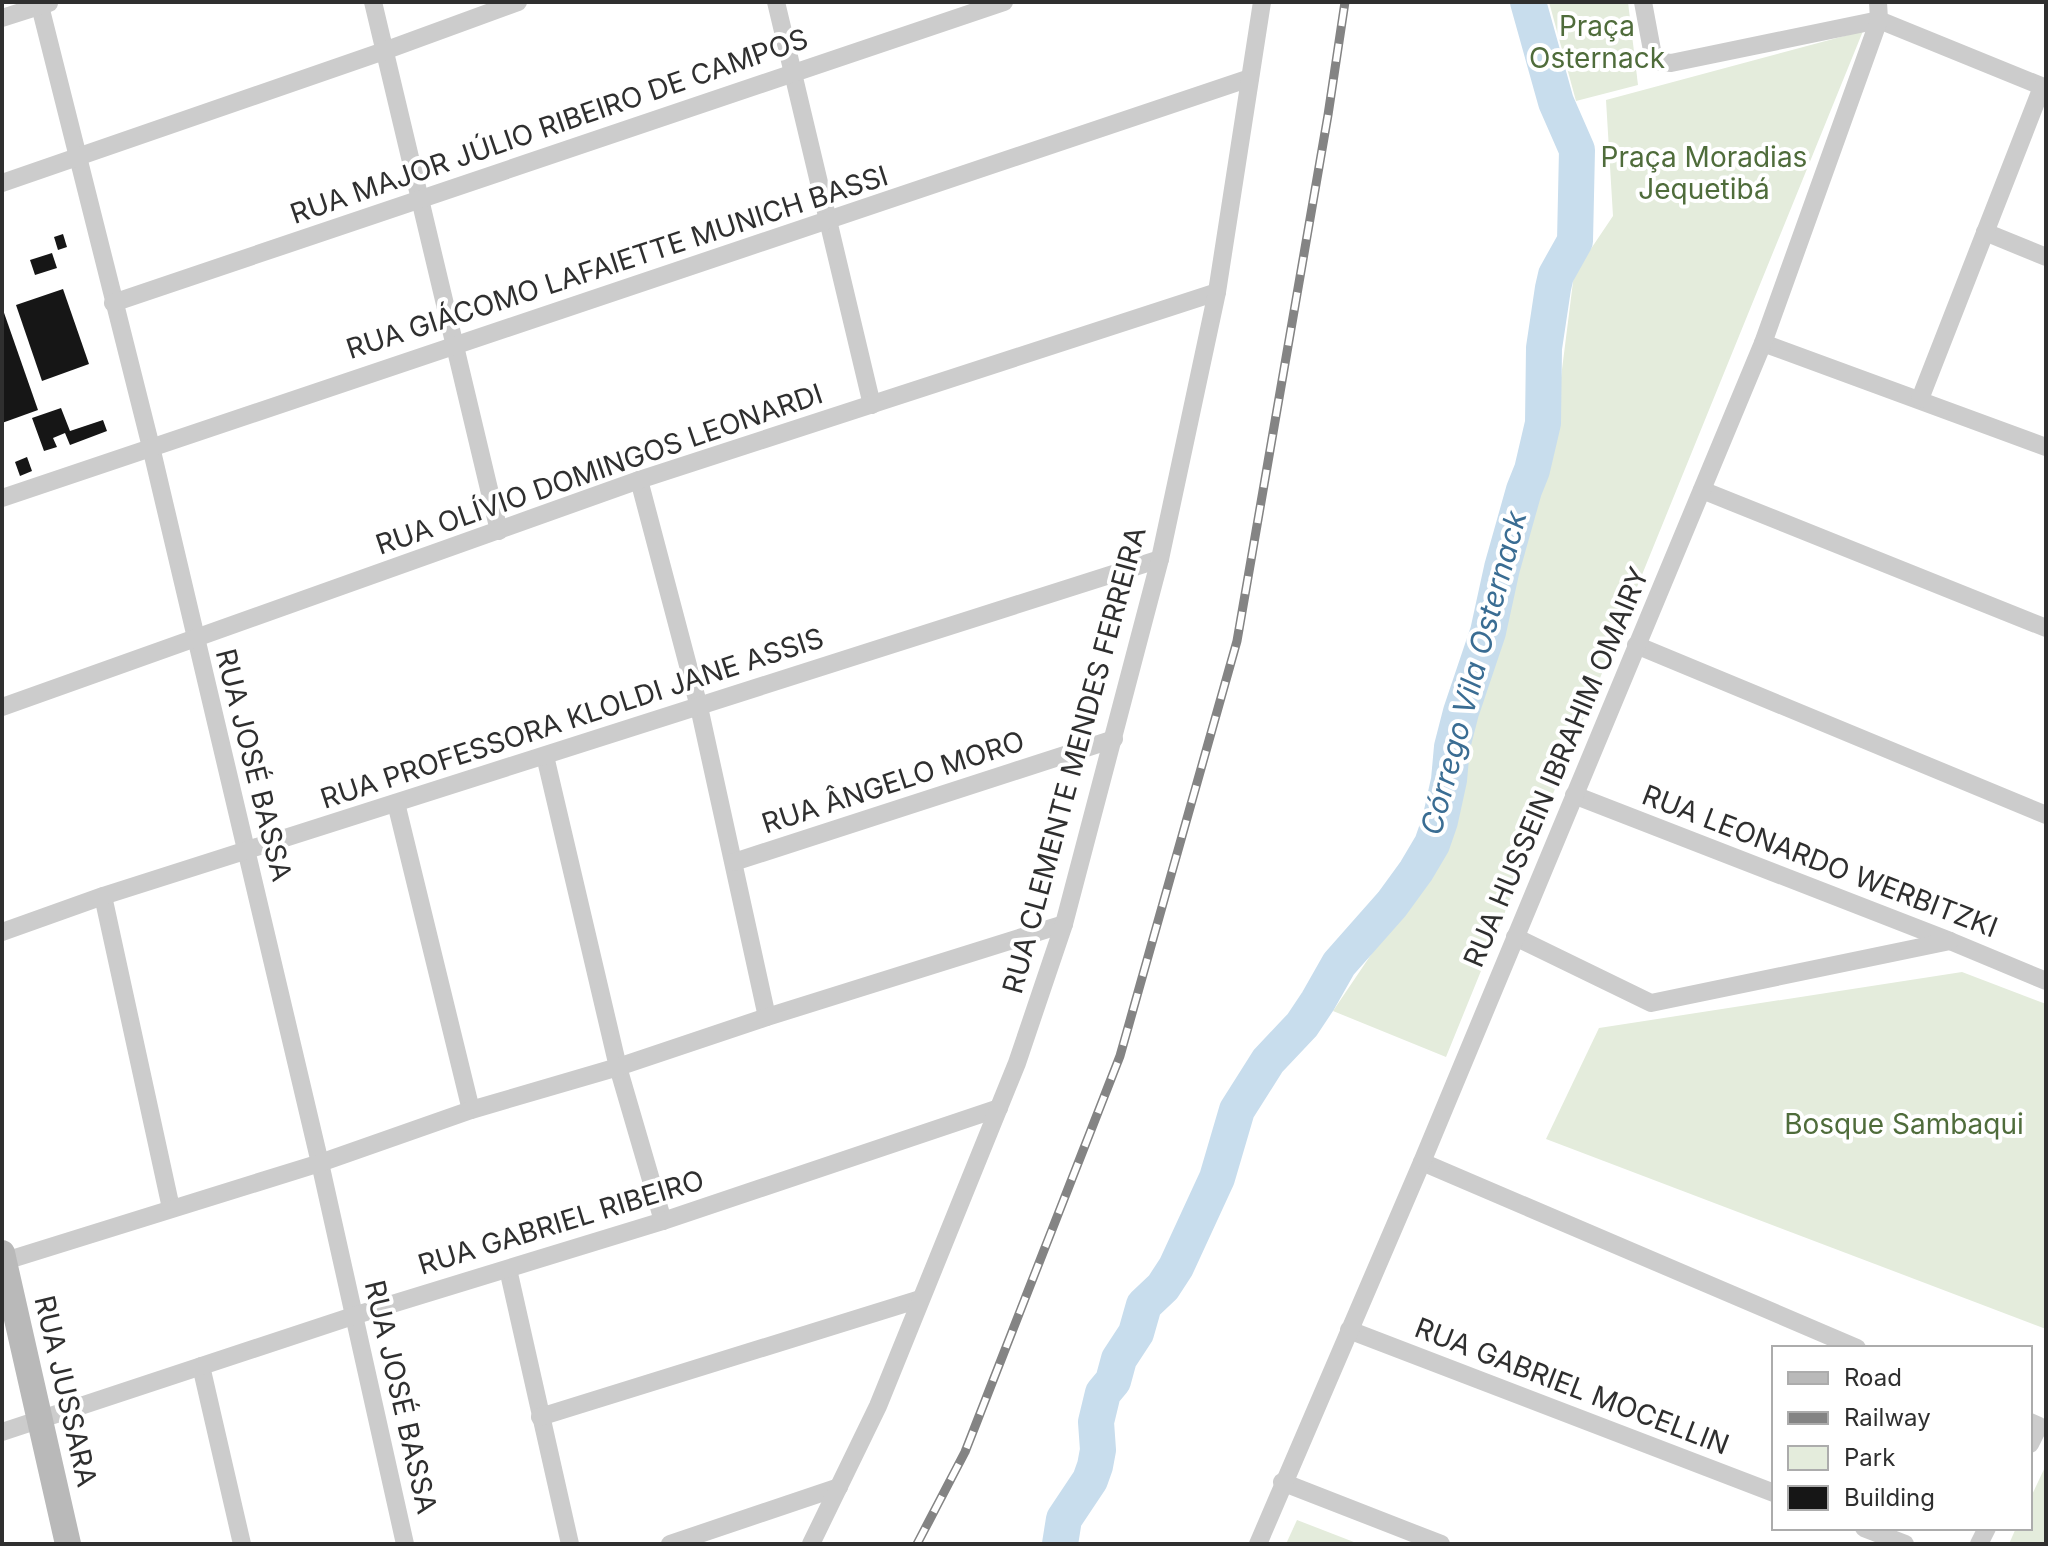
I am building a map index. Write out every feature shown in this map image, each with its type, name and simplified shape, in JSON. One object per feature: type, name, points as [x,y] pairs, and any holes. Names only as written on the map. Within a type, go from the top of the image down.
[{"type":"street","points":[[373,2],[499,531]]},
{"type":"street","points":[[2,183],[518,2]]},
{"type":"street","points":[[776,2],[872,405]]},
{"type":"street","name":"RUA MAJOR JÚLIO RIBEIRO DE CAMPOS","points":[[113,303],[1004,2]]},
{"type":"street","name":"RUA CLEMENTE MENDES FERREIRA","points":[[811,1544],[878,1406],[1017,1063],[1064,924],[1160,559],[1217,292],[1262,2]]},
{"type":"street","points":[[1643,2],[1654,61],[1671,63],[1879,11],[2044,87],[1920,399]]},
{"type":"street","points":[[2,18],[43,3]]},
{"type":"street","name":"RUA JOSÉ BASSA","points":[[43,3],[77,157],[151,447],[320,1163],[405,1544]]},
{"type":"street","name":"RUA HUSSEIN IBRAHIM OMAIRY","points":[[1258,1544],[1282,1482],[1422,1162],[1763,343],[1879,11]]},
{"type":"street","name":"RUA GIÁCOMO LAFAIETTE MUNICH BASSI","points":[[2,498],[1250,78]]},
{"type":"street","points":[[1985,232],[2046,257]]},
{"type":"street","name":"RUA OLÍVIO DOMINGOS LEONARDI","points":[[2,707],[639,480],[1217,292]]},
{"type":"street","points":[[1763,343],[2046,447]]},
{"type":"street","points":[[639,480],[699,707],[767,1017]]},
{"type":"street","points":[[1702,490],[2046,628]]},
{"type":"street","name":"RUA PROFESSORA KLOLDI JANE ASSIS","points":[[2,932],[103,896],[1160,559]]},
{"type":"street","points":[[1636,645],[2046,815]]},
{"type":"street","name":"RUA ÂNGELO MORO","points":[[734,862],[1114,739]]},
{"type":"street","points":[[545,756],[618,1067],[663,1221]]},
{"type":"street","name":"RUA LEONARDO WERBITZKI","points":[[1574,795],[2046,981]]},
{"type":"street","points":[[396,803],[471,1110]]},
{"type":"street","points":[[103,896],[171,1208]]},
{"type":"street","points":[[3,1259],[320,1163],[471,1110],[618,1067],[1064,924]]},
{"type":"street","points":[[1515,937],[1651,1003],[1950,941]]},
{"type":"street","name":"RUA GABRIEL RIBEIRO","points":[[2,1432],[353,1316],[663,1221],[999,1108]]},
{"type":"street","points":[[1422,1162],[1852,1346]]},
{"type":"street","name":"RUA JUSSARA","points":[[3,1259],[68,1544]]},
{"type":"street","points":[[508,1269],[570,1544]]},
{"type":"street","points":[[540,1417],[920,1299]]},
{"type":"street","name":"RUA GABRIEL MOCELLIN","points":[[1349,1330],[1772,1492]]},
{"type":"street","points":[[201,1366],[242,1544]]},
{"type":"street","points":[[1282,1482],[1441,1544]]},
{"type":"street","points":[[670,1544],[839,1487]]},
{"type":"street","points":[[1869,1530],[1905,1544]]},
{"type":"green space","name":"Praça Osternack","points":[[1549,2],[1628,2],[1638,85],[1576,101]]},
{"type":"green space","name":"Praça Moradias Jequetibá","points":[[1863,31],[1446,1057],[1333,1011],[1443,848],[1476,705],[1554,433],[1574,274],[1613,216],[1606,100]]},
{"type":"green space","name":"Bosque Sambaqui","points":[[1962,972],[2046,1004],[2046,1329],[1546,1139],[1599,1028]]},
{"type":"green space","points":[[2046,1465],[2046,1544],[2009,1544],[2015,1530],[2032,1530],[2032,1495]]},
{"type":"green space","points":[[1297,1520],[1359,1544],[1286,1544]]},
{"type":"building","points":[[63,234],[67,247],[58,250],[54,237]]},
{"type":"building","points":[[52,253],[57,268],[35,275],[30,260]]},
{"type":"building","points":[[63,289],[89,364],[42,381],[16,305]]},
{"type":"building","points":[[2,307],[38,410],[2,423]]},
{"type":"building","points":[[61,408],[70,431],[103,420],[107,431],[70,445],[65,433],[53,438],[57,447],[44,451],[32,418]]},
{"type":"building","points":[[27,457],[32,471],[20,476],[15,462]]},
{"type":"waterway","name":"Córrego Vila Osternack","points":[[1060,1544],[1064,1519],[1090,1480],[1095,1466],[1098,1450],[1096,1422],[1103,1393],[1113,1381],[1119,1359],[1136,1333],[1144,1305],[1163,1287],[1176,1267],[1217,1178],[1237,1110],[1268,1061],[1302,1025],[1339,964],[1392,904],[1416,871],[1432,844],[1440,821],[1461,712],[1488,632],[1502,568],[1543,423],[1544,348],[1556,275],[1575,241],[1577,150],[1556,102],[1528,2]]},
{"type":"railway","points":[[917,1544],[965,1452],[1120,1056],[1237,641],[1345,2]]}]
